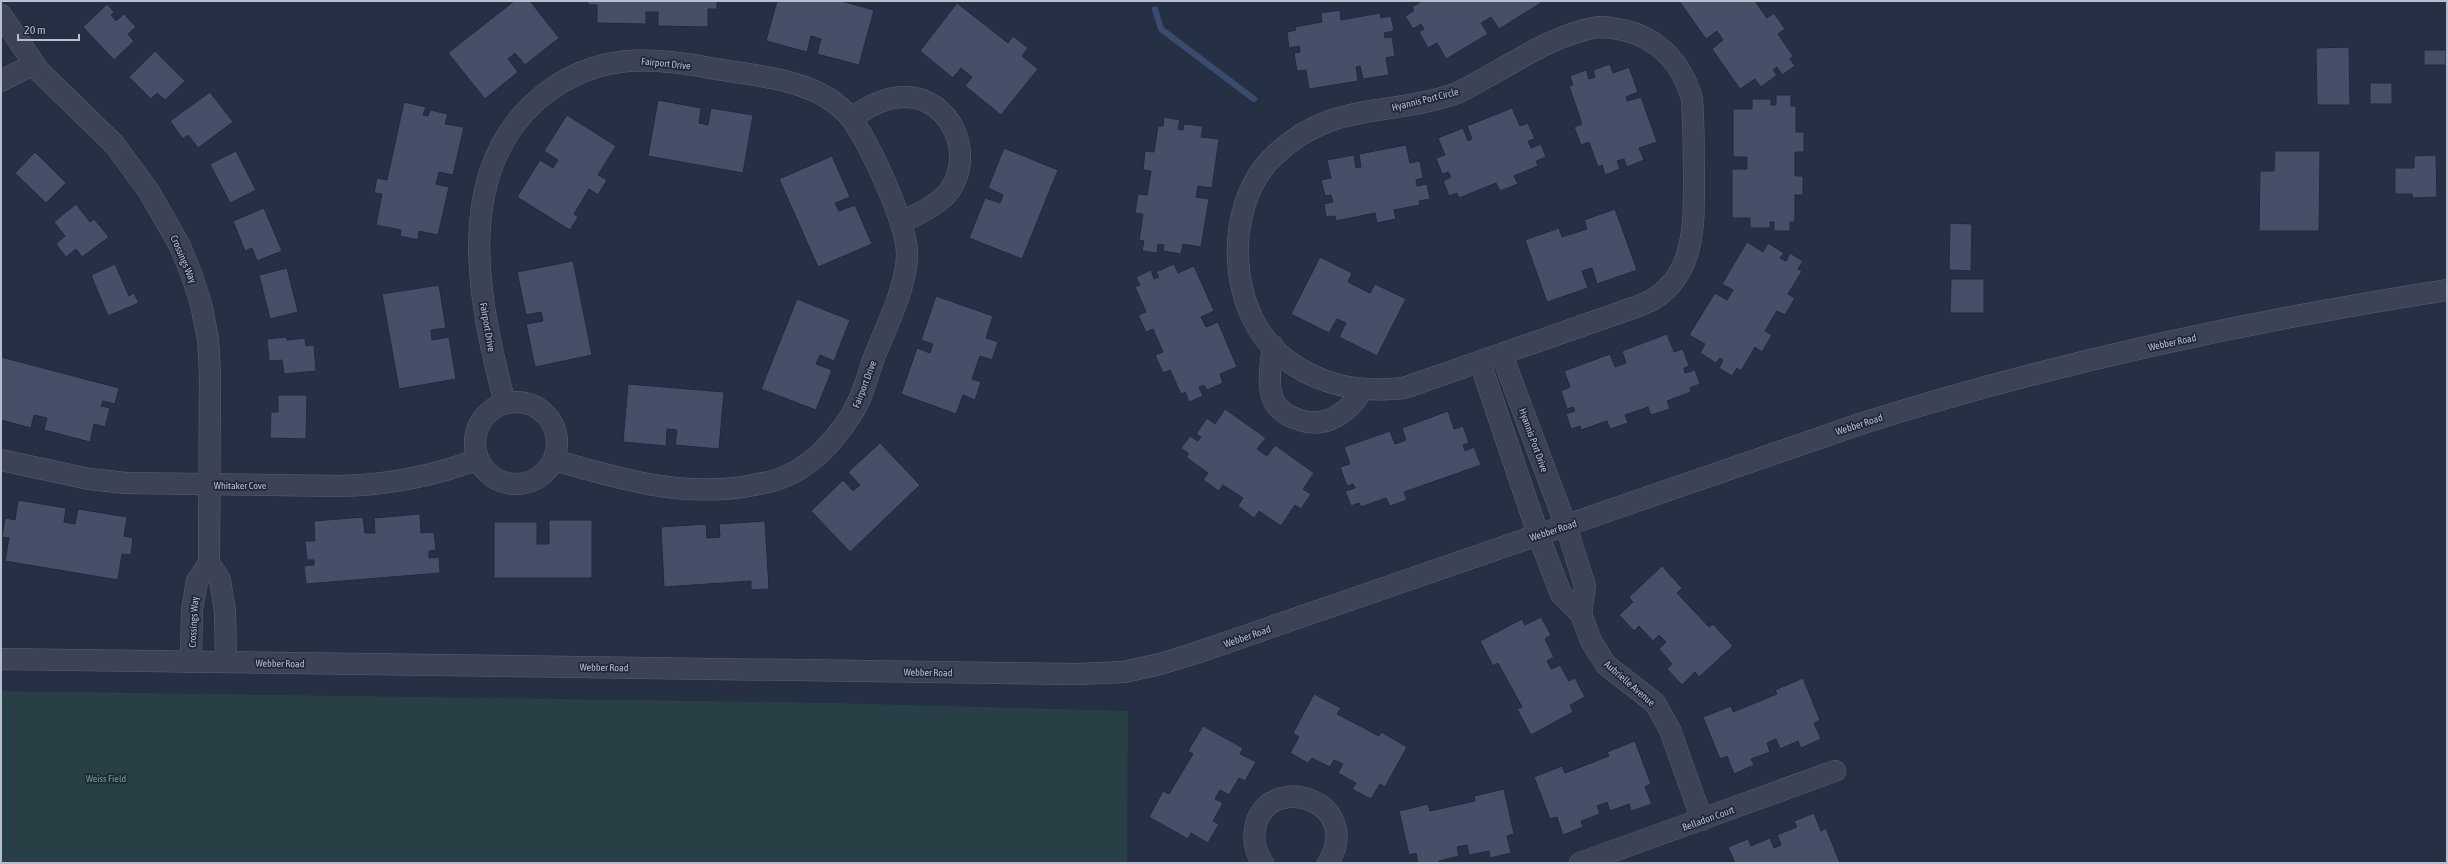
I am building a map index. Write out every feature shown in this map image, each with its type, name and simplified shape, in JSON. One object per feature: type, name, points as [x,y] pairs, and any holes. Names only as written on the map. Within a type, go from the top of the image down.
[{"type":"street","name":"Crossings Way","points":[[1,15],[34,64],[114,144],[148,190],[180,246],[201,304],[208,338],[210,380],[209,563],[197,581],[192,610],[192,662]]},
{"type":"street","name":"Hyannis Port Circle","points":[[1598,27],[1615,27],[1633,32],[1649,39],[1672,59],[1686,79],[1692,99],[1694,224],[1691,245],[1684,264],[1672,283],[1656,298],[1502,355],[1404,388],[1363,390],[1336,385],[1308,374],[1283,357],[1257,325],[1241,286],[1237,236],[1249,193],[1260,173],[1289,142],[1316,125],[1341,116],[1421,102],[1458,93],[1552,42],[1579,30],[1598,27]]},
{"type":"street","name":"Fairport Drive","points":[[505,403],[487,330],[480,280],[479,240],[482,204],[488,176],[498,149],[516,121],[554,86],[584,71],[614,62],[645,59],[680,62],[813,90],[834,102],[851,118],[862,135],[902,222],[907,254],[902,284],[854,411],[834,440],[811,461],[779,480],[740,488],[702,490],[660,488],[554,460]]},
{"type":"street","points":[[1,81],[34,64]]},
{"type":"street","points":[[851,118],[875,103],[890,98],[906,96],[925,102],[942,112],[952,125],[958,139],[960,158],[957,174],[950,190],[928,209],[902,222]]},
{"type":"street","name":"Webber Road","points":[[1,659],[1077,674],[1124,672],[1196,654],[1538,534],[1566,526],[1860,424],[1957,394],[2054,368],[2160,344],[2319,312],[2447,290]]},
{"type":"street","points":[[1273,346],[1270,370],[1271,386],[1275,403],[1285,415],[1313,423],[1327,421],[1350,408],[1363,390]]},
{"type":"street","name":"Hyannis Port Drive","points":[[1502,355],[1566,526]]},
{"type":"street","points":[[1480,362],[1538,534]]},
{"type":"street","points":[[519,401],[532,404],[548,416],[557,434],[558,448],[554,460],[548,470],[538,478],[527,483],[516,484],[493,477],[478,459],[475,436],[479,424],[486,415],[505,403],[519,401]]},
{"type":"street","name":"Whitaker Cove","points":[[1,460],[89,479],[126,482],[367,485],[422,477],[450,470],[478,459]]},
{"type":"street","name":"Aubrielle Avenue","points":[[1566,526],[1585,586],[1581,614]]},
{"type":"street","name":"Aubrielle Avenue","points":[[1538,534],[1561,594],[1581,614],[1591,641],[1606,665],[1656,703],[1670,730],[1702,820]]},
{"type":"street","points":[[209,563],[220,580],[225,611],[226,662]]},
{"type":"street","name":"Belladon Court","points":[[1580,863],[1835,771]]},
{"type":"street","points":[[1263,863],[1257,855],[1253,839],[1256,823],[1264,809],[1273,803],[1294,796],[1310,798],[1324,807],[1334,820],[1337,836],[1335,852],[1328,863]]},
{"type":"green space","name":"Weiss Field","points":[[1,691],[831,703],[1128,711],[1127,863],[1,863]]},
{"type":"building","points":[[514,1],[530,1],[559,38],[525,65],[515,53],[508,59],[518,72],[485,99],[448,53]]},
{"type":"building","points":[[588,1],[717,1],[717,9],[708,9],[708,27],[658,26],[658,12],[646,12],[646,24],[597,23],[597,5],[588,5]]},
{"type":"building","points":[[777,1],[841,1],[874,10],[859,65],[817,54],[821,39],[811,36],[807,52],[766,41]]},
{"type":"building","points":[[1422,1],[1540,1],[1541,3],[1499,29],[1491,17],[1481,23],[1488,34],[1446,59],[1437,43],[1428,48],[1419,32],[1424,29],[1421,24],[1413,29],[1405,16],[1414,11],[1412,7]]},
{"type":"building","points":[[1679,1],[1755,1],[1767,18],[1774,13],[1785,29],[1778,34],[1793,56],[1790,59],[1795,66],[1782,75],[1777,67],[1773,70],[1777,75],[1761,87],[1755,79],[1740,89],[1712,49],[1723,40],[1717,31],[1706,39]]},
{"type":"building","points":[[957,3],[1008,43],[1013,36],[1028,48],[1022,56],[1038,69],[1001,115],[965,86],[972,77],[961,68],[953,78],[920,51]]},
{"type":"building","points":[[107,4],[114,12],[111,15],[116,21],[124,14],[136,27],[128,34],[134,41],[114,60],[83,27]]},
{"type":"building","points":[[1340,10],[1341,20],[1380,13],[1381,18],[1391,16],[1394,31],[1384,33],[1385,38],[1392,37],[1395,56],[1386,58],[1389,75],[1363,79],[1360,66],[1356,67],[1358,81],[1309,89],[1306,70],[1297,71],[1294,53],[1300,52],[1299,46],[1289,48],[1287,32],[1296,30],[1295,27],[1322,22],[1321,13]]},
{"type":"building","points":[[2349,47],[2350,105],[2317,105],[2316,48]]},
{"type":"building","points":[[2424,50],[2446,50],[2446,65],[2424,65]]},
{"type":"building","points":[[155,51],[185,81],[165,100],[157,93],[151,99],[129,77]]},
{"type":"building","points":[[1610,64],[1613,73],[1629,67],[1638,92],[1626,97],[1627,101],[1641,97],[1657,142],[1639,148],[1644,160],[1627,167],[1624,159],[1617,161],[1620,169],[1605,175],[1602,165],[1598,167],[1589,142],[1581,145],[1574,127],[1582,124],[1569,86],[1573,85],[1570,76],[1586,70],[1589,79],[1595,77],[1593,70]]},
{"type":"building","points":[[2370,83],[2392,83],[2392,104],[2370,104]]},
{"type":"building","points":[[210,92],[233,122],[198,148],[188,135],[183,139],[170,121]]},
{"type":"building","points":[[1776,95],[1791,95],[1791,106],[1796,106],[1796,132],[1804,132],[1804,152],[1795,152],[1795,176],[1803,176],[1803,195],[1795,195],[1795,222],[1790,222],[1790,231],[1774,231],[1774,222],[1770,222],[1770,228],[1750,228],[1750,218],[1732,218],[1732,169],[1747,169],[1747,157],[1733,157],[1733,109],[1752,109],[1752,99],[1771,99],[1771,105],[1776,105]]},
{"type":"building","points":[[658,100],[701,108],[699,123],[708,125],[711,108],[753,115],[743,173],[648,156]]},
{"type":"building","points":[[404,102],[426,107],[423,115],[428,116],[430,110],[448,114],[445,124],[464,127],[453,175],[439,172],[436,184],[449,187],[438,235],[419,231],[418,240],[400,236],[401,230],[376,225],[382,194],[374,193],[377,178],[387,180]]},
{"type":"building","points":[[1512,108],[1520,126],[1528,123],[1535,139],[1528,141],[1531,148],[1541,144],[1546,157],[1536,161],[1538,166],[1514,176],[1518,184],[1500,191],[1496,183],[1459,198],[1457,193],[1449,196],[1443,181],[1451,177],[1448,172],[1442,174],[1436,158],[1445,155],[1438,138],[1463,128],[1468,141],[1472,139],[1467,126]]},
{"type":"building","points":[[567,115],[616,146],[598,175],[607,180],[598,195],[589,189],[574,214],[578,217],[570,230],[517,197],[540,160],[553,168],[558,160],[544,151]]},
{"type":"building","points":[[1164,117],[1180,120],[1178,129],[1183,130],[1184,124],[1203,126],[1201,137],[1219,139],[1212,188],[1198,186],[1196,197],[1209,199],[1201,247],[1183,244],[1181,254],[1163,251],[1164,245],[1158,244],[1157,253],[1142,251],[1144,241],[1139,240],[1143,214],[1135,213],[1138,194],[1147,195],[1151,171],[1143,170],[1145,151],[1154,152],[1158,126],[1163,126]]},
{"type":"building","points":[[1406,145],[1410,163],[1420,161],[1423,178],[1416,180],[1417,186],[1427,184],[1430,199],[1419,201],[1420,205],[1394,210],[1396,219],[1377,223],[1375,213],[1336,221],[1335,216],[1326,217],[1324,204],[1333,202],[1331,195],[1325,196],[1321,180],[1331,178],[1327,160],[1354,155],[1356,168],[1361,167],[1359,154]]},
{"type":"building","points":[[1004,148],[1058,170],[1022,259],[969,238],[985,198],[1000,203],[1003,195],[988,188]]},
{"type":"building","points":[[236,151],[256,190],[230,203],[210,164]]},
{"type":"building","points":[[2275,151],[2320,151],[2319,231],[2259,231],[2260,171],[2274,171]]},
{"type":"building","points":[[35,152],[66,183],[46,203],[15,173]]},
{"type":"building","points":[[2436,155],[2437,197],[2413,198],[2412,194],[2395,194],[2395,168],[2414,168],[2414,156]]},
{"type":"building","points":[[832,156],[850,197],[835,203],[839,211],[855,205],[872,244],[818,267],[779,179]]},
{"type":"building","points":[[76,204],[90,222],[94,219],[109,237],[82,257],[76,249],[66,257],[56,244],[65,236],[54,222]]},
{"type":"building","points":[[264,208],[282,251],[257,261],[252,248],[245,251],[233,221]]},
{"type":"building","points":[[1615,209],[1637,270],[1597,284],[1592,268],[1582,271],[1588,288],[1547,302],[1525,240],[1559,228],[1562,237],[1587,229],[1584,220]]},
{"type":"building","points":[[1950,223],[1972,224],[1971,271],[1949,270]]},
{"type":"building","points":[[1747,242],[1763,252],[1768,243],[1784,253],[1780,258],[1786,261],[1790,253],[1803,261],[1798,269],[1802,271],[1788,294],[1795,298],[1785,315],[1777,311],[1765,331],[1772,335],[1762,352],[1755,347],[1741,371],[1737,368],[1732,376],[1719,368],[1723,360],[1720,358],[1716,363],[1700,353],[1705,344],[1689,335],[1715,293],[1727,300],[1733,290],[1722,284]]},
{"type":"building","points":[[1320,257],[1352,273],[1348,282],[1370,293],[1375,284],[1406,299],[1377,356],[1339,337],[1346,323],[1337,319],[1329,333],[1291,314]]},
{"type":"building","points":[[573,261],[592,355],[535,367],[526,324],[543,321],[541,312],[526,315],[517,272]]},
{"type":"building","points":[[115,264],[129,296],[134,293],[139,303],[108,316],[91,275]]},
{"type":"building","points":[[1174,264],[1178,273],[1194,266],[1214,311],[1201,317],[1206,327],[1218,322],[1237,367],[1220,374],[1223,383],[1207,390],[1204,385],[1199,387],[1203,396],[1189,402],[1185,392],[1181,394],[1170,370],[1163,373],[1155,355],[1163,352],[1153,329],[1146,332],[1138,315],[1146,312],[1135,287],[1140,285],[1136,277],[1151,270],[1154,279],[1159,277],[1156,272]]},
{"type":"building","points":[[287,268],[298,312],[270,319],[259,275]]},
{"type":"building","points":[[1951,279],[1984,279],[1984,313],[1950,313]]},
{"type":"building","points":[[439,285],[446,328],[431,330],[432,340],[449,337],[456,379],[399,389],[382,294]]},
{"type":"building","points":[[936,296],[993,316],[986,338],[998,342],[992,360],[980,356],[972,379],[981,382],[975,400],[963,395],[956,414],[901,394],[917,348],[930,353],[933,344],[921,340]]},
{"type":"building","points":[[797,299],[850,320],[834,361],[820,355],[816,364],[832,370],[816,410],[761,389]]},
{"type":"building","points":[[1667,334],[1674,352],[1683,349],[1689,366],[1684,368],[1685,373],[1695,370],[1700,384],[1690,388],[1691,392],[1667,401],[1670,409],[1651,415],[1648,407],[1625,415],[1628,423],[1610,429],[1607,421],[1581,430],[1580,426],[1571,429],[1566,414],[1575,411],[1573,407],[1567,409],[1561,391],[1570,387],[1564,371],[1610,354],[1615,367],[1626,363],[1622,351]]},
{"type":"building","points":[[287,337],[287,340],[305,338],[306,346],[314,345],[316,371],[284,374],[282,360],[269,361],[267,339]]},
{"type":"building","points":[[1,357],[119,388],[115,404],[103,401],[101,406],[110,408],[105,427],[94,424],[90,442],[44,430],[47,418],[34,415],[31,428],[1,420]]},
{"type":"building","points":[[628,384],[724,392],[719,449],[675,445],[677,430],[667,429],[666,446],[623,442]]},
{"type":"building","points":[[278,395],[307,395],[306,439],[270,438],[271,412],[278,412]]},
{"type":"building","points":[[1225,409],[1266,438],[1257,449],[1267,456],[1275,445],[1314,473],[1303,489],[1311,494],[1301,509],[1295,505],[1281,526],[1259,511],[1254,518],[1238,506],[1243,498],[1223,485],[1219,491],[1203,480],[1208,473],[1186,457],[1189,454],[1181,448],[1190,436],[1198,441],[1201,437],[1196,434],[1207,418],[1215,424]]},
{"type":"building","points":[[1448,411],[1454,429],[1463,426],[1469,443],[1463,445],[1465,451],[1474,447],[1481,465],[1404,492],[1407,500],[1390,506],[1386,498],[1361,507],[1359,503],[1351,506],[1345,491],[1355,488],[1353,484],[1347,486],[1340,467],[1350,464],[1344,447],[1390,431],[1395,444],[1406,440],[1402,428]]},
{"type":"building","points":[[880,443],[920,485],[850,552],[811,511],[843,480],[853,491],[860,485],[848,472]]},
{"type":"building","points":[[18,500],[66,508],[64,522],[75,524],[78,509],[127,517],[124,536],[133,538],[131,555],[122,554],[118,580],[5,561],[9,538],[2,537],[5,518],[15,520]]},
{"type":"building","points":[[420,514],[421,533],[434,532],[436,550],[429,551],[429,558],[439,557],[440,573],[306,584],[304,566],[314,565],[314,560],[307,560],[305,541],[315,541],[314,521],[363,517],[365,533],[375,533],[374,518]]},
{"type":"building","points":[[549,520],[592,520],[592,578],[494,578],[494,522],[537,522],[537,544],[549,544]]},
{"type":"building","points":[[765,521],[769,589],[751,590],[751,581],[664,587],[661,527],[706,524],[707,538],[720,537],[719,524]]},
{"type":"building","points":[[1662,566],[1682,588],[1677,593],[1709,627],[1713,624],[1733,646],[1699,677],[1695,672],[1682,685],[1667,669],[1672,664],[1659,649],[1666,642],[1659,635],[1653,641],[1639,626],[1634,631],[1619,615],[1633,602],[1629,597]]},
{"type":"building","points":[[1541,617],[1551,635],[1545,639],[1554,657],[1547,661],[1551,669],[1560,665],[1569,681],[1575,678],[1585,697],[1570,705],[1573,712],[1531,735],[1517,709],[1522,707],[1498,663],[1493,666],[1480,641],[1522,619],[1525,625]]},
{"type":"building","points":[[1803,678],[1820,720],[1814,723],[1821,739],[1801,748],[1798,741],[1780,749],[1776,739],[1767,743],[1770,752],[1751,759],[1754,765],[1734,774],[1727,756],[1720,759],[1703,717],[1731,706],[1733,712],[1777,694],[1775,690]]},
{"type":"building","points":[[1314,694],[1341,708],[1337,714],[1379,736],[1381,732],[1407,747],[1385,787],[1380,784],[1371,799],[1352,789],[1356,783],[1338,773],[1343,764],[1334,760],[1330,767],[1312,758],[1308,763],[1290,753],[1299,737],[1293,733]]},
{"type":"building","points":[[1203,726],[1243,748],[1240,754],[1256,762],[1245,781],[1239,778],[1229,795],[1220,790],[1215,799],[1223,803],[1213,821],[1219,824],[1208,843],[1191,833],[1188,839],[1149,817],[1163,791],[1169,794],[1193,754],[1188,751]]},
{"type":"building","points":[[1635,741],[1651,784],[1645,787],[1652,804],[1631,811],[1629,804],[1610,811],[1607,802],[1597,806],[1600,814],[1581,821],[1583,827],[1563,835],[1557,817],[1550,819],[1534,777],[1562,766],[1565,773],[1609,756],[1607,752]]},
{"type":"building","points":[[1504,789],[1514,834],[1507,836],[1511,853],[1490,858],[1489,851],[1469,855],[1467,845],[1457,847],[1459,856],[1439,861],[1440,863],[1418,863],[1416,853],[1409,855],[1399,811],[1428,804],[1430,811],[1475,801],[1474,796]]},
{"type":"building","points":[[1814,813],[1821,831],[1826,828],[1840,863],[1735,863],[1728,847],[1748,839],[1751,846],[1770,838],[1774,848],[1781,845],[1777,835],[1797,827],[1794,821]]},
{"type":"waterway","points":[[1155,9],[1161,29],[1254,99]]}]
